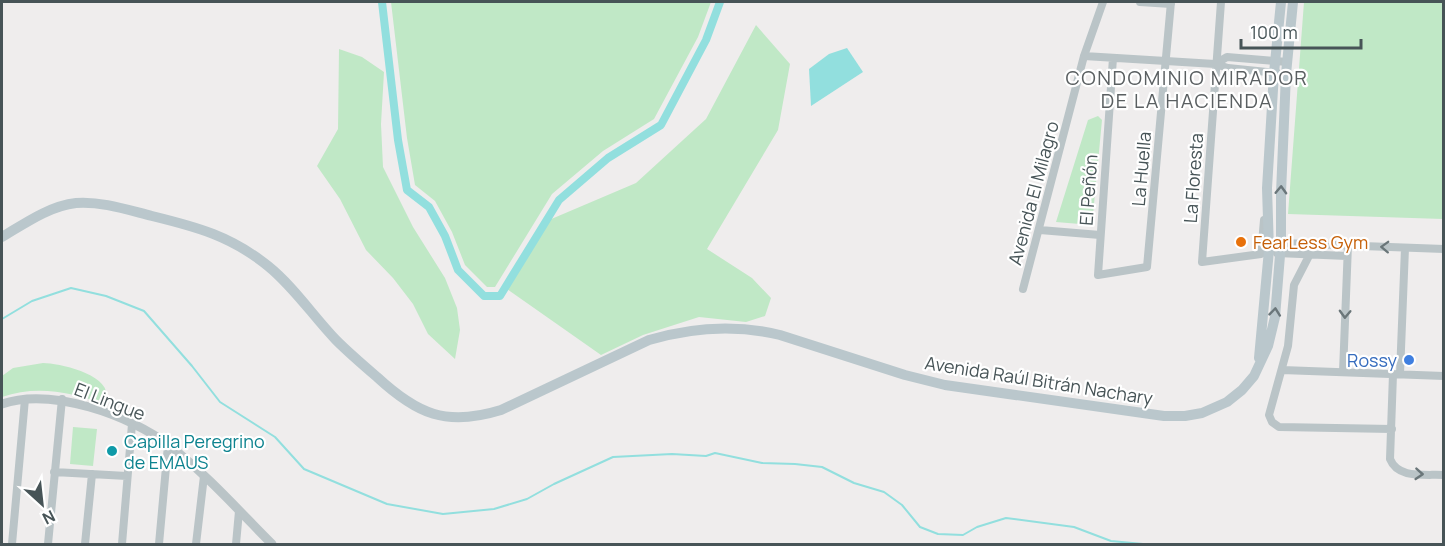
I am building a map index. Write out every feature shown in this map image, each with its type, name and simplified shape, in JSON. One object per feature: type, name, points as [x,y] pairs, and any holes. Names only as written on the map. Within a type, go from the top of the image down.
[{"type":"main road","name":"Avenida Raúl Bitrán Nachary","points":[[1273,250],[1267,188],[1281,2]]},
{"type":"main road","name":"Avenida Raúl Bitrán Nachary","points":[[2,237],[45,212],[75,203],[120,208],[185,224],[230,240],[270,267],[336,339],[391,390],[415,408],[441,416],[482,416],[518,402],[649,340],[669,334],[721,327],[770,333],[945,385],[1164,416],[1193,415],[1221,406],[1242,390],[1258,367],[1281,193],[1286,74],[1293,2]]},
{"type":"street","name":"Avenida El Milagro","points":[[1023,289],[1084,56],[1103,2]]},
{"type":"street","points":[[1140,2],[1171,3]]},
{"type":"street","name":"La Floresta","points":[[1221,2],[1202,262],[1273,250]]},
{"type":"street","name":"La Huella","points":[[1147,267],[1171,3]]},
{"type":"street","points":[[1084,56],[1215,64],[1227,57],[1275,67],[1286,74]]},
{"type":"street","name":"El Peñón","points":[[1113,58],[1098,275],[1147,267]]},
{"type":"street","points":[[1275,67],[1287,62]]},
{"type":"street","points":[[1040,230],[1100,234]]},
{"type":"street","points":[[1343,372],[1348,245]]},
{"type":"street","points":[[1273,250],[1348,245],[1443,249]]},
{"type":"street","points":[[1406,248],[1390,459],[1396,470],[1402,473],[1443,475]]},
{"type":"street","points":[[1273,250],[1347,256]]},
{"type":"street","points":[[1310,254],[1294,285],[1288,346],[1269,415],[1272,422],[1279,427],[1392,429]]},
{"type":"street","points":[[1282,370],[1443,376]]},
{"type":"street","points":[[12,544],[25,399]]},
{"type":"street","name":"El Lingue","points":[[2,404],[25,399],[62,399],[132,424],[168,445],[204,476],[272,544]]},
{"type":"street","points":[[48,544],[62,399]]},
{"type":"street","points":[[122,544],[132,424]]},
{"type":"street","points":[[159,544],[168,445]]},
{"type":"street","points":[[54,472],[127,476]]},
{"type":"street","points":[[85,544],[92,474]]},
{"type":"street","points":[[196,544],[204,476]]},
{"type":"street","points":[[236,544],[239,511]]},
{"type":"green space","points":[[391,2],[711,2],[698,37],[654,119],[603,151],[552,194],[495,287],[487,287],[465,265],[452,232],[435,201],[415,185],[407,138]]},
{"type":"green space","points":[[1304,2],[1443,2],[1443,219],[1288,214]]},
{"type":"green space","points":[[756,25],[790,64],[778,130],[707,249],[752,278],[771,298],[765,316],[746,322],[699,317],[643,335],[601,355],[507,289],[549,220],[636,183],[706,119]]},
{"type":"green space","points":[[339,49],[362,57],[384,72],[381,124],[383,167],[413,227],[445,278],[457,308],[460,330],[455,359],[428,334],[413,304],[393,278],[366,250],[340,199],[317,166],[338,129]]},
{"type":"green space","points":[[1098,116],[1102,120],[1092,225],[1056,222],[1088,120]]},
{"type":"green space","points":[[43,363],[74,369],[96,379],[104,386],[107,394],[104,404],[66,393],[41,391],[15,393],[2,397],[2,376],[13,368]]},
{"type":"green space","points":[[73,427],[97,429],[93,466],[70,464]]},
{"type":"water","points":[[847,48],[863,72],[811,106],[809,69],[829,54]]},
{"type":"waterway","points":[[382,2],[398,140],[407,190],[429,207],[445,236],[458,270],[484,296],[500,296],[559,200],[608,158],[661,125],[706,40],[720,2]]},
{"type":"waterway","points":[[2,319],[32,301],[71,288],[106,296],[144,311],[220,402],[275,437],[304,469],[387,504],[443,514],[494,509],[527,499],[613,457],[672,454],[706,456],[715,453],[762,463],[822,467],[854,483],[884,492],[902,505],[920,527],[938,534],[963,535],[977,527],[1006,518],[1074,527],[1111,541],[1143,544]]},
{"type":"place","name":"FearLess Gym","points":[[1241,242]]},
{"type":"place","name":"Rossy","points":[[1409,360]]},
{"type":"place","name":"Capilla Peregrino de EMAUS","points":[[112,451]]},
{"type":"district","name":"CONDOMINIO MIRADOR DE LA HACIENDA","points":[[1187,88]]}]
